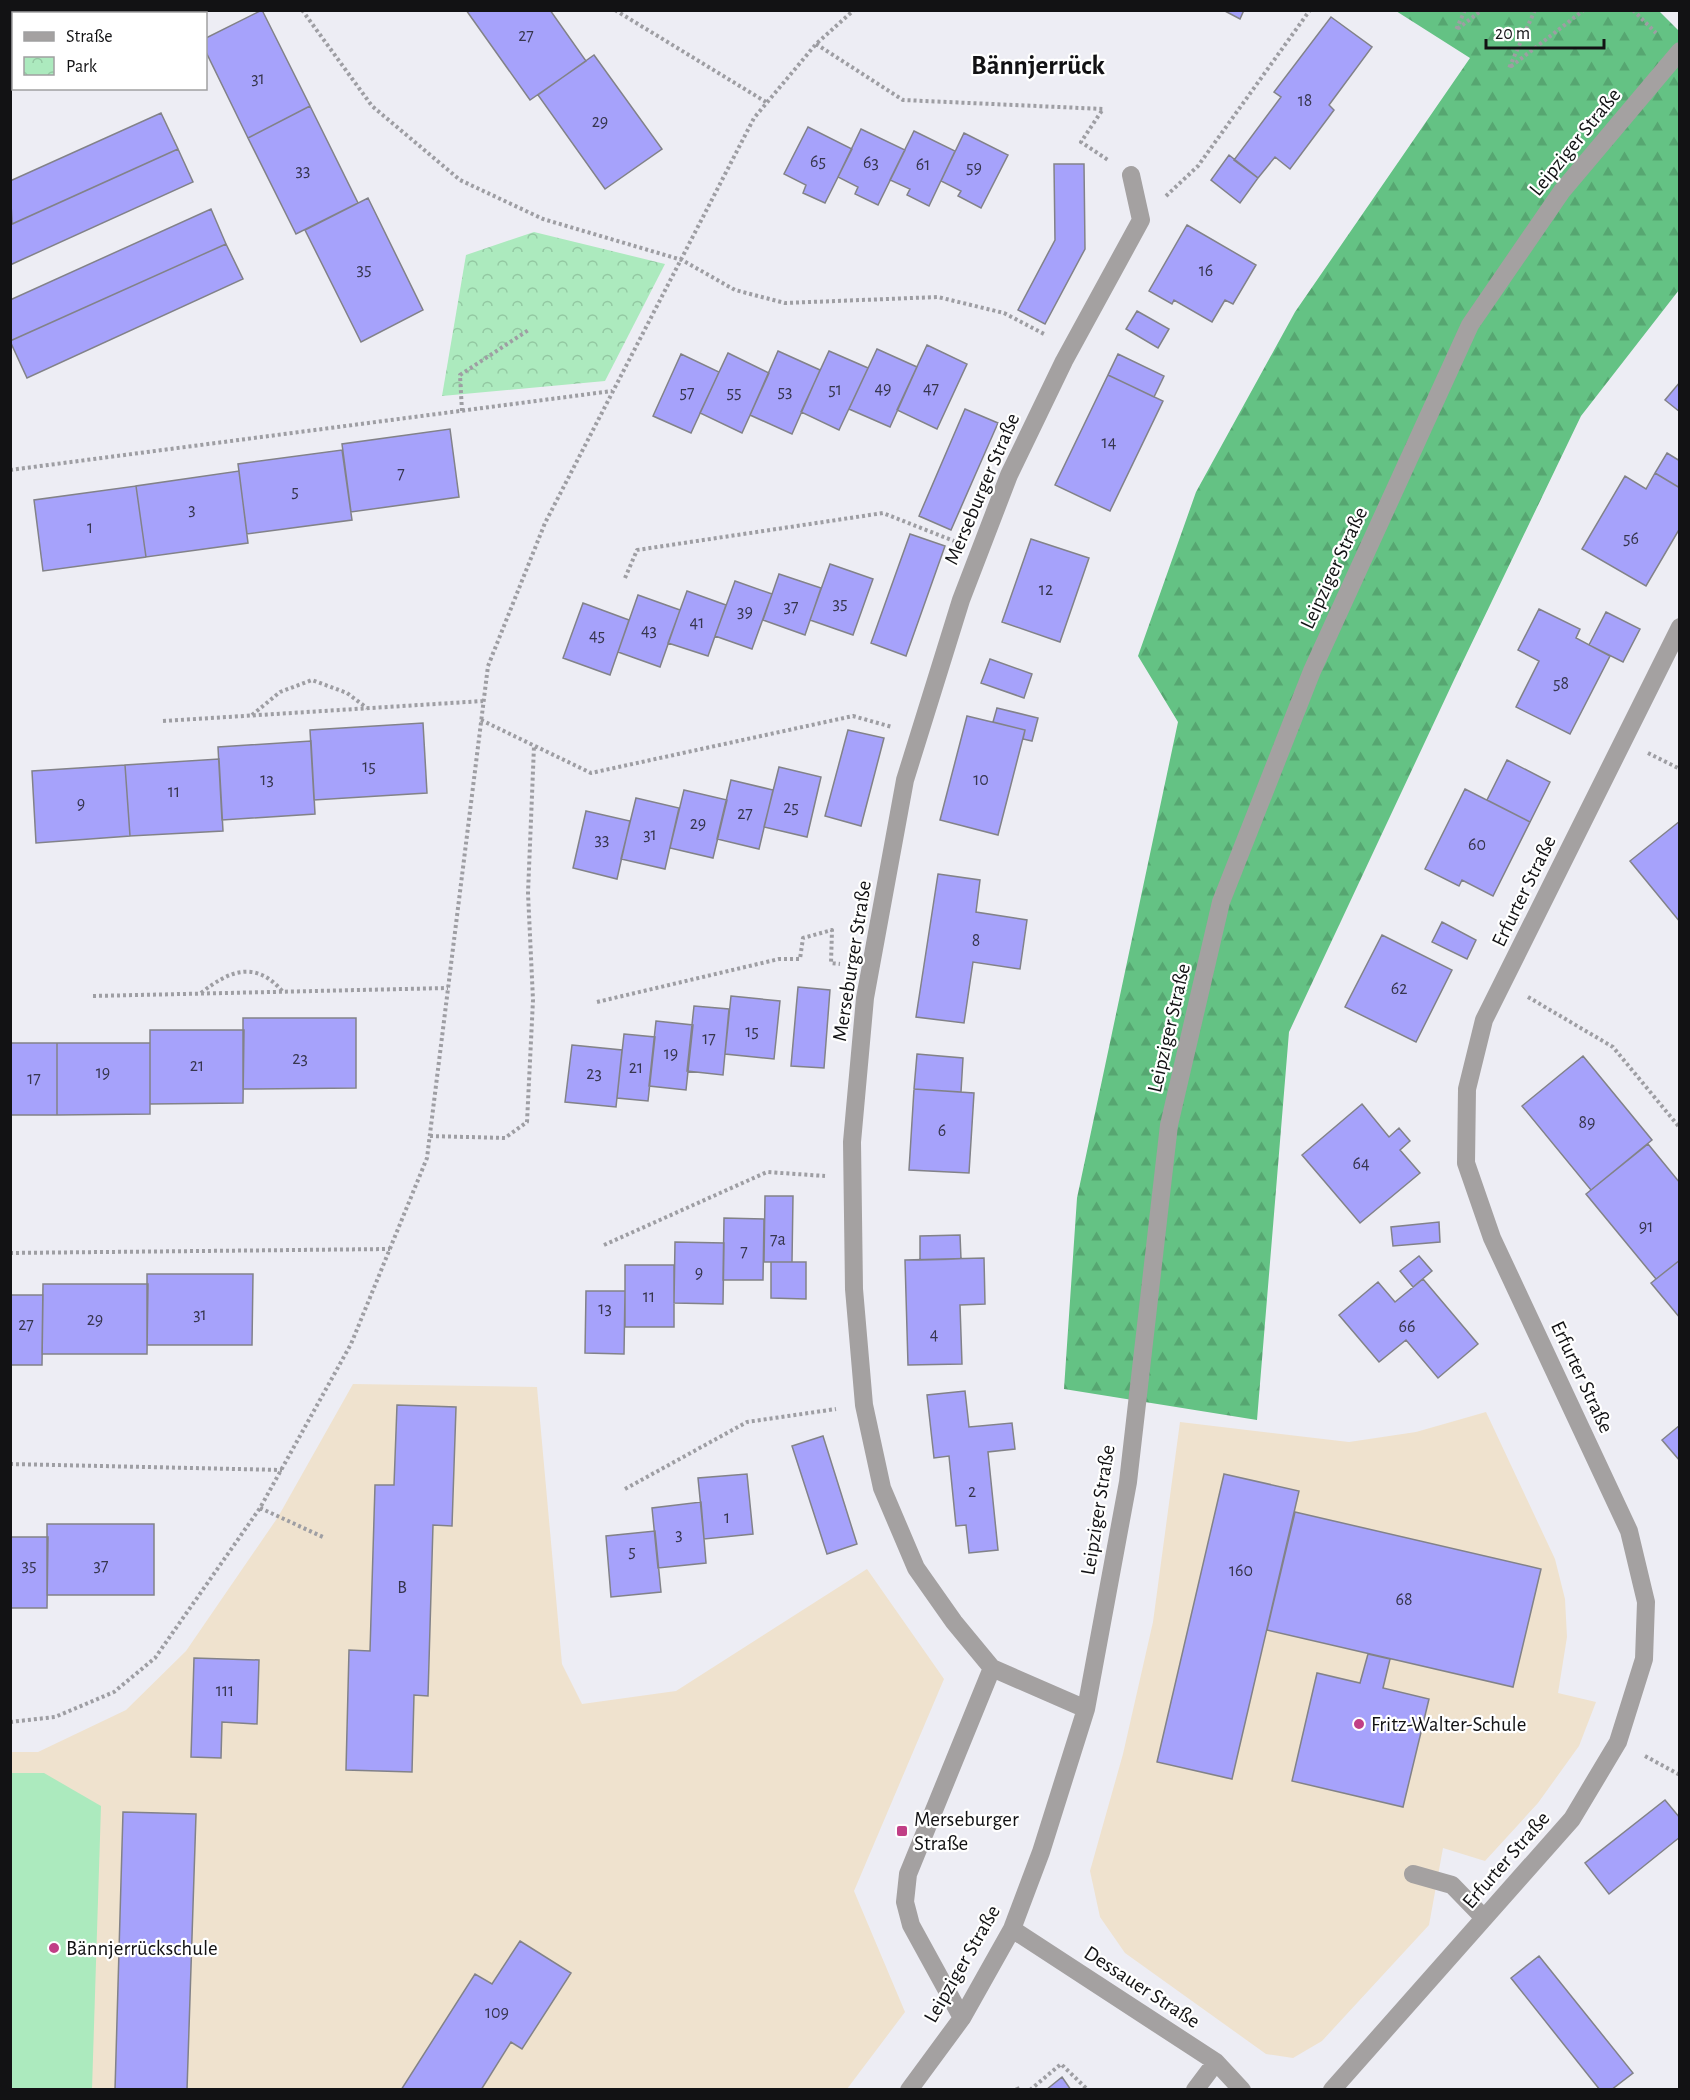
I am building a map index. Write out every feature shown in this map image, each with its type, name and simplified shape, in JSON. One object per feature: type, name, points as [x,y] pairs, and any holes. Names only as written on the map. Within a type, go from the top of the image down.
[{"type":"street","name":"Leipziger Straße","points":[[909,2090],[962,2018],[1012,1929],[1041,1852],[1086,1709],[1128,1482],[1169,1125],[1221,903],[1312,672],[1470,326],[1562,191],[1680,51]]},
{"type":"street","points":[[1131,175],[1141,220]]},
{"type":"street","name":"Merseburger Straße","points":[[1086,1709],[992,1668],[954,1622],[916,1568],[882,1488],[864,1405],[854,1289],[852,1142],[865,999],[905,780],[961,600],[1009,475],[1064,360],[1141,220]]},
{"type":"street","name":"Erfurter Straße","points":[[1332,2090],[1572,1819],[1618,1742],[1644,1659],[1646,1602],[1629,1532],[1492,1238],[1466,1163],[1467,1089],[1484,1020],[1680,627]]},
{"type":"street","points":[[962,2018],[911,1925],[905,1902],[908,1874],[992,1668]]},
{"type":"street","points":[[1413,1874],[1452,1885],[1484,1918]]},
{"type":"street","name":"Dessauer Straße","points":[[1012,1929],[1216,2062],[1242,2090]]},
{"type":"street","points":[[1195,2090],[1216,2062]]},
{"type":"path","points":[[302,10],[372,106],[460,180],[543,219],[682,260],[735,290],[784,303],[938,297],[1004,313],[1043,334]]},
{"type":"path","points":[[615,10],[766,102]]},
{"type":"path","points":[[10,1722],[55,1716],[114,1692],[155,1658],[260,1508],[351,1344],[427,1158],[488,666],[545,523],[754,118],[816,44],[854,10]]},
{"type":"path","points":[[1141,220],[1198,166],[1310,10]]},
{"type":"path","points":[[1465,10],[1456,30],[1482,10]]},
{"type":"path","points":[[1535,10],[1509,68],[1584,10]]},
{"type":"path","points":[[816,44],[903,100],[1102,109],[1081,142]]},
{"type":"path","points":[[462,411],[460,375],[530,329]]},
{"type":"path","points":[[10,470],[612,391]]},
{"type":"path","points":[[625,578],[638,550],[883,513],[957,542]]},
{"type":"path","points":[[252,716],[280,692],[312,680],[347,693],[368,709]]},
{"type":"path","points":[[163,721],[483,701]]},
{"type":"path","points":[[481,720],[591,773],[853,716],[896,728]]},
{"type":"path","points":[[430,1136],[506,1138],[527,1122],[533,1000],[528,893],[534,746]]},
{"type":"path","points":[[597,1002],[779,959],[800,959],[803,938],[832,930],[831,963]]},
{"type":"path","points":[[200,994],[226,976],[242,973],[261,973],[283,992]]},
{"type":"path","points":[[1503,983],[1613,1047],[1680,1128]]},
{"type":"path","points":[[93,996],[448,988]]},
{"type":"path","points":[[604,1245],[767,1172],[819,1176]]},
{"type":"path","points":[[10,1253],[390,1249]]},
{"type":"path","points":[[625,1489],[747,1422],[827,1410]]},
{"type":"path","points":[[10,1464],[282,1470]]},
{"type":"path","points":[[260,1508],[323,1537]]},
{"type":"path","points":[[1618,1742],[1680,1775]]},
{"type":"path","points":[[1030,2090],[1062,2064],[1088,2090]]},
{"type":"shaded area","name":"Bännjerrückschule","points":[[353,1384],[537,1387],[562,1664],[582,1704],[676,1691],[867,1569],[944,1679],[854,1891],[905,2012],[847,2089],[11,2089],[10,1752],[38,1752],[126,1710],[186,1651],[278,1517]]},
{"type":"shaded area","name":"Fritz-Walter-Schule","points":[[1486,1412],[1555,1559],[1565,1599],[1567,1637],[1558,1693],[1596,1702],[1579,1746],[1538,1803],[1485,1861],[1443,1848],[1429,1925],[1322,2041],[1293,2058],[1266,2054],[1125,1953],[1100,1917],[1090,1871],[1123,1754],[1153,1622],[1180,1422],[1349,1442],[1416,1432]]},
{"type":"green space","points":[[1396,11],[1659,11],[1679,31],[1679,290],[1581,416],[1289,1032],[1257,1420],[1064,1389],[1077,1198],[1178,722],[1138,656],[1196,492],[1295,312],[1470,58]]},
{"type":"green space","points":[[534,232],[665,264],[605,381],[442,396],[466,255]]},
{"type":"green space","name":"Bännjerrückschule","points":[[11,1773],[44,1773],[101,1806],[92,2089],[11,2089]]},
{"type":"building","points":[[262,10],[310,106],[248,138],[207,54],[207,38]]},
{"type":"building","points":[[466,10],[550,10],[586,61],[530,100]]},
{"type":"building","points":[[1223,10],[1244,10],[1240,19]]},
{"type":"building","points":[[1331,17],[1372,47],[1329,105],[1334,110],[1290,169],[1275,157],[1258,178],[1234,160],[1281,97],[1274,92]]},
{"type":"building","points":[[594,55],[662,149],[605,189],[538,95]]},
{"type":"building","points":[[310,106],[358,203],[296,234],[248,138]]},
{"type":"building","points":[[161,113],[178,149],[12,224],[10,181]]},
{"type":"building","points":[[808,127],[852,149],[825,203],[803,193],[806,185],[784,174]]},
{"type":"building","points":[[861,129],[905,150],[878,205],[855,194],[858,187],[838,177]]},
{"type":"building","points":[[914,131],[955,151],[929,206],[907,195],[910,189],[890,180]]},
{"type":"building","points":[[964,133],[1008,155],[981,208],[958,196],[961,191],[941,181]]},
{"type":"building","points":[[178,149],[193,182],[10,265],[10,225]]},
{"type":"building","points":[[1229,155],[1258,178],[1240,203],[1211,180]]},
{"type":"building","points":[[1054,164],[1084,164],[1085,249],[1045,324],[1018,310],[1055,240]]},
{"type":"building","points":[[368,198],[423,310],[361,342],[305,230]]},
{"type":"building","points":[[211,209],[226,244],[10,341],[10,300]]},
{"type":"building","points":[[1187,225],[1256,265],[1233,304],[1225,300],[1212,322],[1174,300],[1172,304],[1149,291]]},
{"type":"building","points":[[226,244],[243,279],[27,378],[10,341]]},
{"type":"building","points":[[1137,311],[1169,329],[1158,348],[1126,329]]},
{"type":"building","points":[[927,345],[967,364],[937,429],[897,410]]},
{"type":"building","points":[[877,349],[917,367],[890,427],[849,409]]},
{"type":"building","points":[[778,351],[820,370],[792,434],[750,415]]},
{"type":"building","points":[[829,351],[868,368],[839,430],[801,412]]},
{"type":"building","points":[[728,353],[769,373],[742,433],[700,413]]},
{"type":"building","points":[[681,354],[719,372],[691,433],[653,416]]},
{"type":"building","points":[[1118,354],[1164,376],[1154,397],[1108,375]]},
{"type":"building","points":[[1108,375],[1163,401],[1110,511],[1055,485]]},
{"type":"building","points":[[1680,382],[1680,412],[1665,400]]},
{"type":"building","points":[[965,409],[998,423],[951,530],[919,516]]},
{"type":"building","points":[[450,429],[459,497],[351,512],[342,444]]},
{"type":"building","points":[[342,450],[352,520],[247,534],[238,464]]},
{"type":"building","points":[[1667,453],[1680,461],[1680,488],[1655,473]]},
{"type":"building","points":[[239,471],[248,543],[146,557],[136,486]]},
{"type":"building","points":[[1655,473],[1680,488],[1680,528],[1646,586],[1582,549],[1625,476],[1646,489]]},
{"type":"building","points":[[136,486],[146,557],[43,571],[34,500]]},
{"type":"building","points":[[910,534],[945,546],[906,656],[871,643]]},
{"type":"building","points":[[1031,539],[1089,558],[1060,642],[1002,622]]},
{"type":"building","points":[[830,564],[873,579],[853,635],[810,620]]},
{"type":"building","points":[[779,574],[821,588],[805,635],[763,620]]},
{"type":"building","points":[[735,581],[772,594],[752,649],[715,636]]},
{"type":"building","points":[[687,591],[726,605],[708,656],[668,643]]},
{"type":"building","points":[[638,595],[680,610],[660,667],[618,652]]},
{"type":"building","points":[[583,603],[629,620],[610,675],[563,658]]},
{"type":"building","points":[[1539,609],[1580,629],[1576,638],[1610,656],[1570,734],[1516,707],[1539,661],[1518,650]]},
{"type":"building","points":[[1606,612],[1640,629],[1623,662],[1589,645]]},
{"type":"building","points":[[990,659],[1032,674],[1024,698],[981,683]]},
{"type":"building","points":[[997,708],[1038,718],[1032,741],[1023,739],[1025,730],[993,722]]},
{"type":"building","points":[[967,716],[1025,730],[998,835],[940,820]]},
{"type":"building","points":[[423,723],[427,793],[314,800],[310,730]]},
{"type":"building","points":[[848,730],[884,738],[861,826],[825,816]]},
{"type":"building","points":[[311,741],[315,814],[222,820],[218,747]]},
{"type":"building","points":[[219,759],[223,831],[130,836],[125,765]]},
{"type":"building","points":[[1507,760],[1550,782],[1530,822],[1487,800]]},
{"type":"building","points":[[125,765],[130,836],[36,843],[32,771]]},
{"type":"building","points":[[779,767],[821,777],[807,837],[764,827]]},
{"type":"building","points":[[731,780],[773,790],[759,849],[717,839]]},
{"type":"building","points":[[1465,789],[1530,822],[1493,896],[1462,880],[1459,886],[1425,869]]},
{"type":"building","points":[[684,790],[727,800],[713,858],[670,848]]},
{"type":"building","points":[[636,798],[679,808],[665,869],[621,859]]},
{"type":"building","points":[[586,811],[630,821],[617,879],[573,868]]},
{"type":"building","points":[[1680,821],[1680,922],[1630,861]]},
{"type":"building","points":[[938,874],[980,880],[976,912],[1027,920],[1020,969],[973,962],[964,1023],[916,1017]]},
{"type":"building","points":[[1442,922],[1476,940],[1467,959],[1432,942]]},
{"type":"building","points":[[1382,935],[1452,970],[1416,1042],[1345,1007]]},
{"type":"building","points":[[798,987],[830,990],[824,1068],[791,1066]]},
{"type":"building","points":[[731,996],[780,1001],[774,1059],[725,1054]]},
{"type":"building","points":[[694,1006],[729,1009],[723,1075],[687,1071]]},
{"type":"building","points":[[243,1018],[356,1018],[356,1088],[243,1089]]},
{"type":"building","points":[[656,1021],[693,1025],[686,1090],[649,1086]]},
{"type":"building","points":[[150,1030],[244,1030],[243,1103],[150,1104]]},
{"type":"building","points":[[624,1034],[655,1037],[648,1101],[617,1098]]},
{"type":"building","points":[[10,1043],[57,1043],[57,1115],[10,1115]]},
{"type":"building","points":[[57,1043],[150,1043],[150,1114],[57,1115]]},
{"type":"building","points":[[572,1045],[622,1050],[616,1107],[565,1102]]},
{"type":"building","points":[[917,1054],[963,1058],[961,1092],[914,1089]]},
{"type":"building","points":[[1583,1056],[1652,1140],[1591,1190],[1522,1106]]},
{"type":"building","points":[[914,1089],[974,1093],[969,1173],[909,1170]]},
{"type":"building","points":[[1362,1104],[1389,1137],[1399,1128],[1410,1141],[1400,1150],[1420,1173],[1360,1223],[1302,1155]]},
{"type":"building","points":[[1648,1144],[1680,1183],[1680,1260],[1656,1279],[1586,1194]]},
{"type":"building","points":[[765,1196],[793,1196],[792,1262],[764,1262]]},
{"type":"building","points":[[724,1218],[764,1219],[763,1280],[723,1280]]},
{"type":"building","points":[[1439,1222],[1440,1242],[1393,1246],[1391,1227]]},
{"type":"building","points":[[960,1235],[961,1259],[920,1260],[920,1236]]},
{"type":"building","points":[[675,1242],[724,1243],[723,1304],[674,1303]]},
{"type":"building","points":[[1419,1256],[1432,1271],[1413,1287],[1400,1271]]},
{"type":"building","points":[[984,1258],[985,1304],[960,1305],[962,1364],[908,1365],[905,1260]]},
{"type":"building","points":[[1680,1260],[1680,1318],[1651,1283]]},
{"type":"building","points":[[771,1262],[806,1262],[806,1299],[771,1298]]},
{"type":"building","points":[[625,1265],[674,1265],[674,1327],[625,1327]]},
{"type":"building","points":[[147,1274],[253,1274],[252,1345],[147,1345]]},
{"type":"building","points":[[1423,1279],[1478,1344],[1438,1378],[1406,1340],[1379,1362],[1339,1315],[1378,1282],[1395,1302]]},
{"type":"building","points":[[43,1284],[148,1284],[147,1354],[42,1354]]},
{"type":"building","points":[[586,1291],[625,1291],[624,1354],[585,1353]]},
{"type":"building","points":[[10,1295],[43,1295],[42,1365],[10,1365]]},
{"type":"building","points":[[965,1391],[969,1427],[1012,1423],[1015,1449],[988,1452],[998,1550],[969,1553],[966,1525],[956,1526],[949,1456],[934,1458],[927,1395]]},
{"type":"building","points":[[397,1405],[456,1407],[452,1526],[433,1525],[428,1696],[414,1695],[412,1772],[346,1770],[349,1650],[370,1651],[375,1485],[394,1485]]},
{"type":"building","points":[[1680,1425],[1680,1461],[1662,1440]]},
{"type":"building","points":[[823,1436],[857,1544],[827,1554],[792,1446]]},
{"type":"building","points":[[747,1474],[753,1534],[704,1539],[698,1478]]},
{"type":"building","points":[[1224,1474],[1299,1491],[1232,1779],[1157,1762]]},
{"type":"building","points":[[701,1502],[706,1563],[658,1568],[652,1508]]},
{"type":"building","points":[[1295,1512],[1541,1569],[1513,1687],[1267,1630]]},
{"type":"building","points":[[47,1524],[154,1524],[154,1595],[47,1595]]},
{"type":"building","points":[[655,1531],[661,1592],[611,1597],[606,1536]]},
{"type":"building","points":[[10,1537],[48,1537],[47,1608],[10,1608]]},
{"type":"building","points":[[1368,1654],[1390,1659],[1383,1688],[1429,1699],[1403,1807],[1292,1781],[1317,1673],[1360,1683]]},
{"type":"building","points":[[194,1658],[259,1660],[257,1724],[222,1722],[221,1758],[191,1757]]},
{"type":"building","points":[[1665,1800],[1680,1818],[1680,1837],[1609,1894],[1585,1863]]},
{"type":"building","points":[[123,1812],[196,1814],[187,2090],[115,2090]]},
{"type":"building","points":[[520,1941],[571,1973],[522,2049],[511,2042],[481,2090],[401,2090],[475,1974],[492,1984]]},
{"type":"building","points":[[1539,1956],[1633,2073],[1611,2090],[1600,2090],[1511,1978]]},
{"type":"building","points":[[1062,2077],[1071,2090],[1046,2090]]},
{"type":"place","name":"Fritz-Walter-Schule","points":[[1359,1724]]},
{"type":"place","name":"Merseburger Straße","points":[[902,1831]]},
{"type":"place","name":"Bännjerrückschule","points":[[54,1948]]},
{"type":"district","name":"Bännjerrück","points":[[1038,65]]}]
